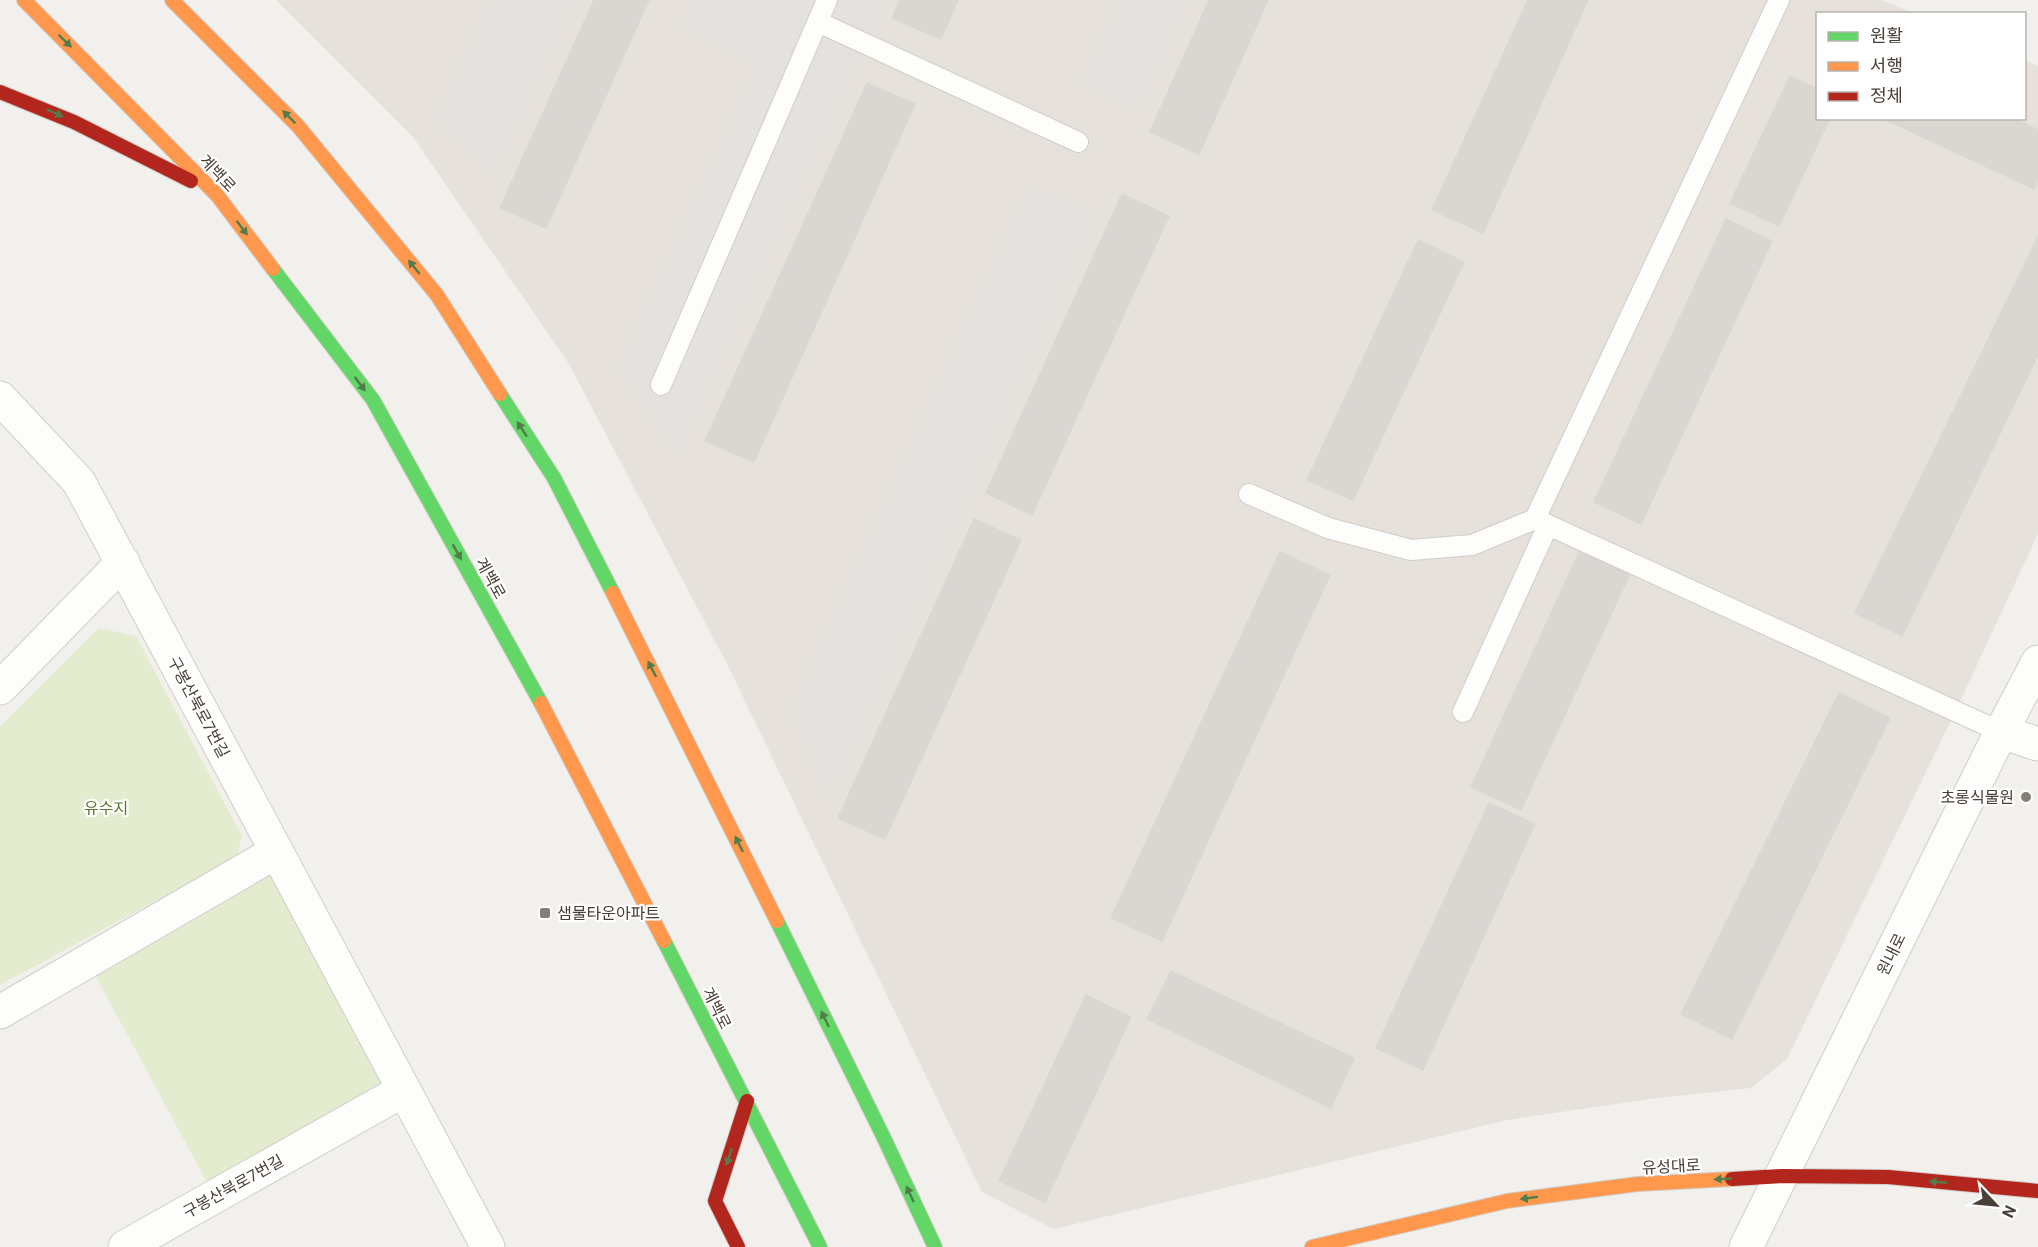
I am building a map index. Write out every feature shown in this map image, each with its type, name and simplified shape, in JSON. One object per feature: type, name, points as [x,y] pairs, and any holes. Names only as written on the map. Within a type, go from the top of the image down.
[{"type":"main road","name":"계백로","points":[[24,0],[217,195],[373,400],[525,673],[747,1101],[820,1247]]},
{"type":"main road","points":[[172,0],[298,126],[437,296],[554,478],[687,738],[878,1125],[935,1247]]},
{"type":"main road","points":[[0,92],[38,105],[96,131],[217,195]]},
{"type":"main road","points":[[738,1247],[715,1201],[747,1101]]},
{"type":"main road","name":"유성대로","points":[[1312,1247],[1507,1201],[1638,1184],[1782,1176],[1888,1177],[2038,1191]]},
{"type":"street","name":"구봉산북로7번길","points":[[0,398],[79,482],[488,1247]]},
{"type":"street","points":[[0,688],[123,562]]},
{"type":"street","name":"원내로","points":[[1746,1247],[2001,732],[2038,662]]},
{"type":"street","points":[[2001,732],[2038,744]]},
{"type":"street","points":[[0,1012],[276,852]]},
{"type":"street","name":"구봉산북로7번길","points":[[126,1247],[404,1090]]},
{"type":"lane","points":[[661,386],[827,0]]},
{"type":"lane","points":[[1464,712],[1542,522],[1779,0]]},
{"type":"lane","points":[[818,22],[1078,142]]},
{"type":"lane","points":[[1249,494],[1328,528],[1411,550],[1472,545],[1542,522],[2001,732]]},
{"type":"shaded area","points":[[276,0],[1881,0],[1911,12],[1816,12],[1816,120],[2026,120],[2026,60],[2038,66],[2038,534],[1956,710],[1787,1059],[1751,1088],[1650,1099],[1507,1120],[1054,1229],[982,1192],[728,666],[569,364],[413,137]]},
{"type":"shaded area","points":[[491,0],[572,0],[495,173],[437,121]]},
{"type":"shaded area","points":[[696,0],[885,0],[676,455],[620,366],[760,62],[684,26]]},
{"type":"shaded area","points":[[1121,0],[1187,0],[1138,109],[1082,84]]},
{"type":"shaded area","points":[[1029,187],[1093,216],[829,799],[792,712]]},
{"type":"green space","name":"유수지","points":[[99,628],[136,636],[242,836],[237,857],[0,985],[0,727]]},
{"type":"green space","points":[[266,869],[276,875],[387,1081],[210,1188],[93,971]]},
{"type":"building","points":[[594,0],[649,0],[546,228],[500,208]]},
{"type":"building","points":[[900,0],[958,0],[941,39],[892,18]]},
{"type":"building","points":[[1209,0],[1268,0],[1199,154],[1150,132]]},
{"type":"building","points":[[1528,0],[1588,0],[1483,233],[1432,210]]},
{"type":"building","points":[[1790,76],[1816,88],[1816,120],[1829,120],[1779,226],[1730,203]]},
{"type":"building","points":[[867,83],[915,104],[754,462],[705,441]]},
{"type":"building","points":[[1886,120],[2017,120],[2038,130],[2038,180],[2034,189]]},
{"type":"building","points":[[1122,194],[1169,216],[1032,515],[986,493]]},
{"type":"building","points":[[1726,219],[1772,241],[1641,524],[1594,502]]},
{"type":"building","points":[[2038,237],[2038,355],[1902,636],[1855,613]]},
{"type":"building","points":[[1418,240],[1464,262],[1353,500],[1307,480]]},
{"type":"building","points":[[974,519],[1021,540],[885,839],[838,818]]},
{"type":"building","points":[[1582,546],[1632,569],[1521,810],[1471,787]]},
{"type":"building","points":[[1280,552],[1330,575],[1162,941],[1111,918]]},
{"type":"building","points":[[1839,693],[1890,718],[1732,1039],[1681,1014]]},
{"type":"building","points":[[1489,803],[1535,824],[1423,1070],[1376,1048]]},
{"type":"building","points":[[1171,971],[1354,1058],[1331,1108],[1147,1019]]},
{"type":"building","points":[[1086,995],[1131,1017],[1045,1202],[999,1181]]},
{"type":"traffic: fast","points":[[273,269],[373,400],[541,703]]},
{"type":"traffic: fast","points":[[500,394],[554,478],[613,593]]},
{"type":"traffic: fast","points":[[777,921],[935,1247]]},
{"type":"traffic: fast","points":[[664,941],[820,1247]]},
{"type":"traffic: slow","points":[[24,0],[217,195],[273,269]]},
{"type":"traffic: slow","points":[[172,0],[298,126],[437,295],[500,394]]},
{"type":"traffic: slow","points":[[613,593],[777,921]]},
{"type":"traffic: slow","points":[[541,703],[664,941]]},
{"type":"traffic: slow","points":[[1312,1247],[1507,1201],[1638,1184],[1732,1179]]},
{"type":"traffic: jam","points":[[0,92],[74,122],[191,181]]},
{"type":"traffic: jam","points":[[738,1247],[715,1201],[747,1101]]},
{"type":"traffic: jam","points":[[1732,1179],[1782,1176],[1888,1177],[2038,1191]]},
{"type":"place","name":"초롱식물원","points":[[2026,797]]},
{"type":"place","name":"샘물타운아파트","points":[[545,913]]}]
